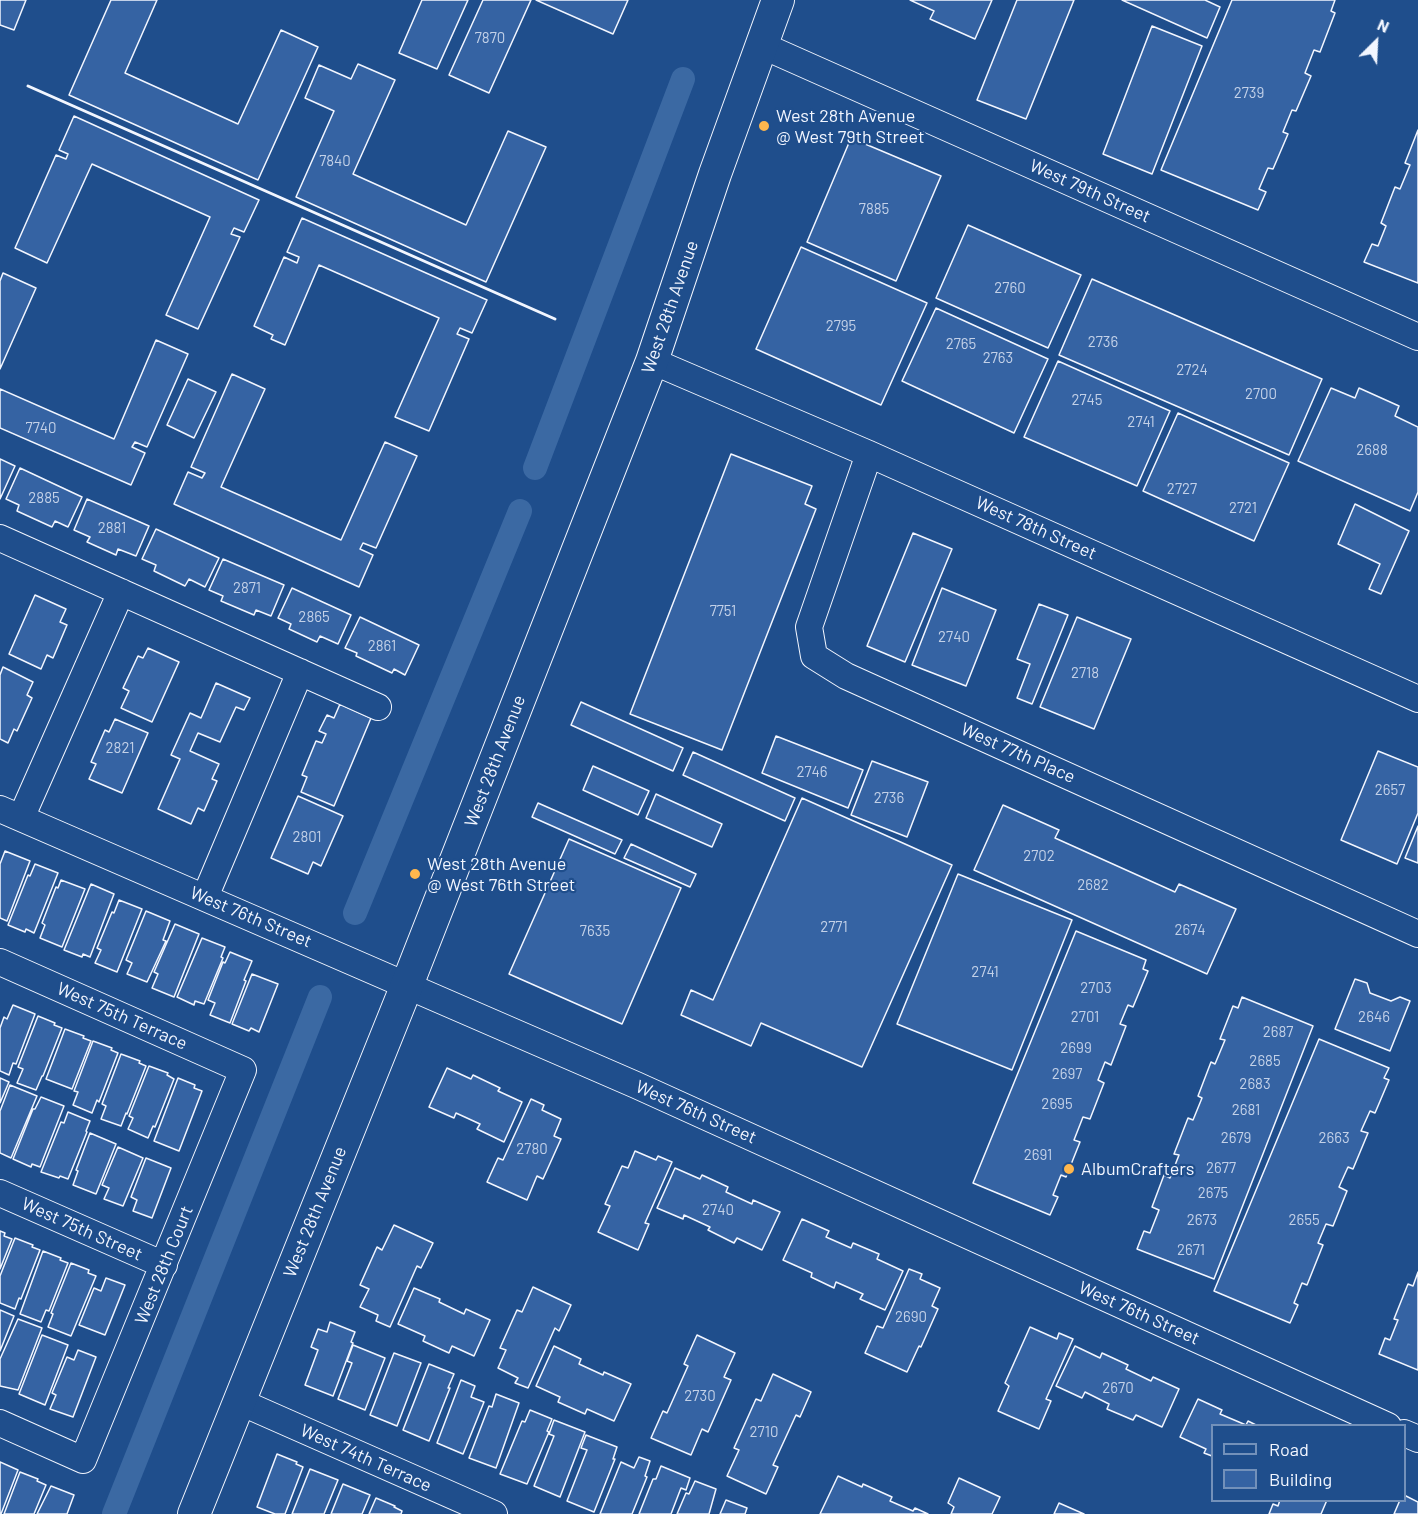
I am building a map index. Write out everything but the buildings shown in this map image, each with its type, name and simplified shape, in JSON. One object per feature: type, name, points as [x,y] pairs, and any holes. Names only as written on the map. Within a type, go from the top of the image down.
[{"type":"main road","name":"West 28th Avenue","points":[[194,1514],[407,986],[652,361],[715,174],[778,0]]},
{"type":"street","name":"West 79th Street","points":[[761,45],[1418,337]]},
{"type":"street","name":"West 78th Street","points":[[652,361],[869,454],[1418,699]]},
{"type":"street","name":"West 77th Place","points":[[869,454],[809,627],[814,656],[846,676],[1418,934]]},
{"type":"street","points":[[0,538],[378,707]]},
{"type":"street","points":[[10,814],[121,592]]},
{"type":"street","points":[[205,897],[300,672]]},
{"type":"street","name":"West 76th Street","points":[[10,814],[647,1090],[1386,1424]]},
{"type":"street","name":"West 75th Terrace","points":[[0,962],[243,1070]]},
{"type":"street","name":"West 28th Court","points":[[0,1423],[83,1460],[243,1070]]},
{"type":"street","name":"West 75th Street","points":[[0,1193],[164,1266]]},
{"type":"street","name":"West 74th Terrace","points":[[238,1401],[494,1514]]},
{"type":"waterway","points":[[535,468],[683,79]]},
{"type":"waterway","points":[[355,913],[520,511]]},
{"type":"waterway","points":[[114,1514],[320,997]]},
{"type":"wall","points":[[28,86],[555,319]]},
{"type":"place","name":"West 28th Avenue @ West 79th Street","points":[[764,126]]},
{"type":"place","name":"West 28th Avenue @ West 76th Street","points":[[415,874]]},
{"type":"place","name":"AlbumCrafters","points":[[1069,1169]]}]
